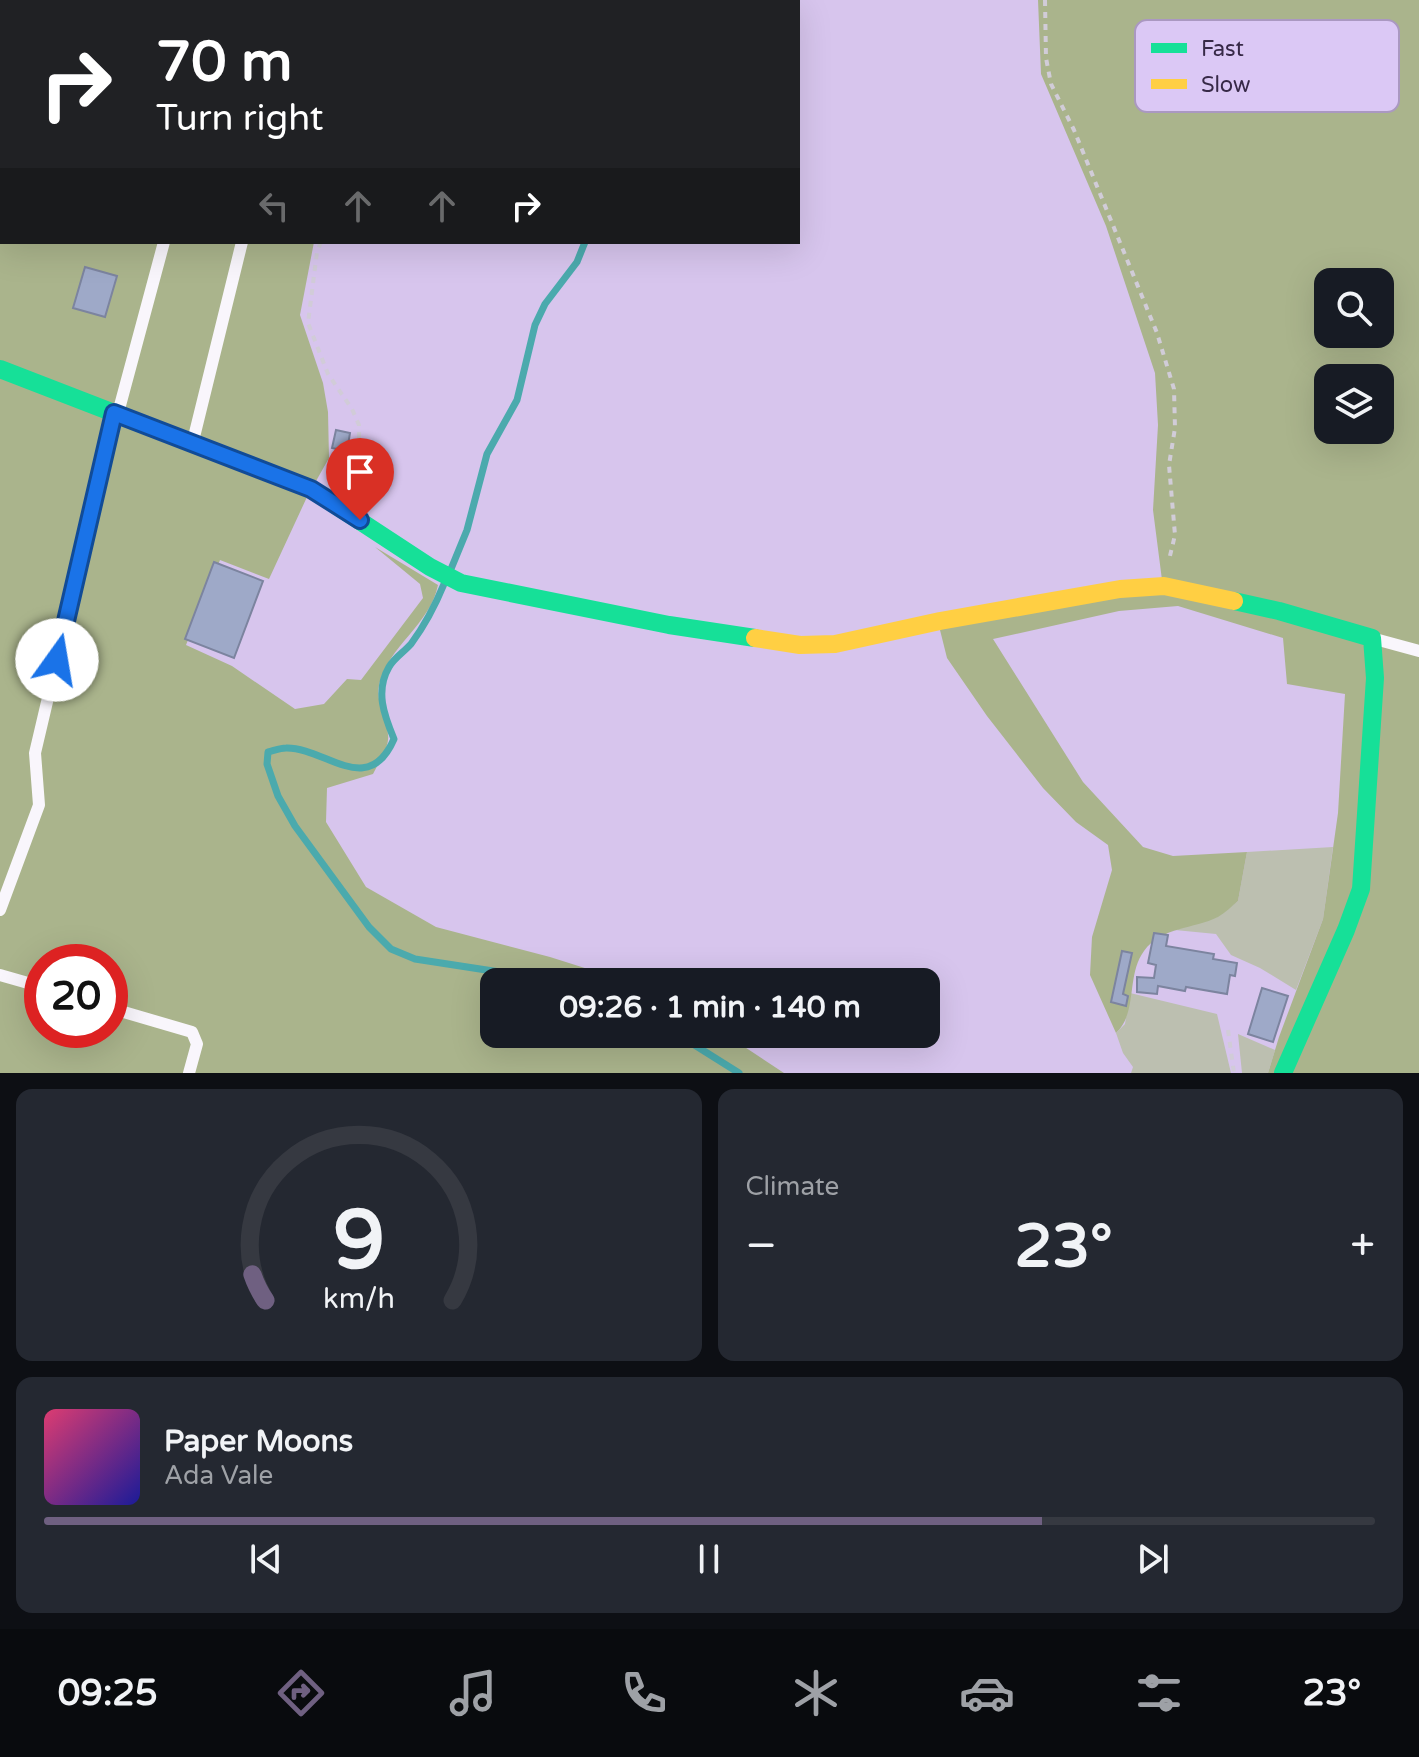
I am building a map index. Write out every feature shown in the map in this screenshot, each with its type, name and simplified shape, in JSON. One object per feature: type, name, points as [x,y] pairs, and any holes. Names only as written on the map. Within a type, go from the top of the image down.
[{"type":"street","points":[[0,369],[311,489],[430,567],[461,583],[669,625],[800,645],[835,644],[940,621],[1120,589],[1164,586],[1279,611],[1372,638],[1375,678],[1361,889],[1283,1073]]},
{"type":"lane","points":[[0,910],[39,805],[35,753],[116,414],[163,244]]},
{"type":"lane","points":[[192,444],[242,244]]},
{"type":"lane","points":[[1372,638],[1419,651]]},
{"type":"lane","points":[[0,975],[24,982]]},
{"type":"lane","points":[[128,1013],[192,1032],[197,1044],[189,1073]]},
{"type":"path","points":[[1045,0],[1046,58],[1051,84],[1074,130],[1157,333],[1174,389],[1175,428],[1169,465],[1175,535],[1164,586]]},
{"type":"path","points":[[320,244],[308,323],[328,374],[359,425],[354,459],[332,502]]},
{"type":"path","points":[[1228,1030],[1234,1073]]},
{"type":"green space","points":[[1038,0],[1419,0],[1419,1073],[1268,1073],[1323,919],[1338,813],[1345,694],[1287,684],[1283,638],[1178,606],[1119,611],[993,639],[1083,782],[1143,847],[1173,856],[1247,852],[1238,901],[1218,917],[1159,937],[1144,951],[1135,971],[1127,1015],[1116,1033],[1090,975],[1092,937],[1112,870],[1108,845],[1076,822],[1043,788],[947,658],[939,626],[1162,580],[1153,510],[1158,425],[1155,373],[1106,226],[1041,74]]},
{"type":"green space","points":[[0,244],[314,244],[300,315],[323,383],[328,412],[329,458],[269,579],[220,560],[186,645],[232,666],[295,709],[324,704],[347,679],[361,680],[423,598],[420,584],[375,547],[438,585],[427,612],[391,659],[379,685],[388,740],[373,774],[327,788],[326,822],[366,887],[436,927],[585,968],[480,968],[480,1048],[746,1048],[784,1073],[0,1073]]},
{"type":"green space","points":[[1333,847],[1323,919],[1296,990],[1231,955],[1216,934],[1175,930],[1217,917],[1238,901],[1247,852]]},
{"type":"green space","points":[[1130,993],[1217,1014],[1231,1073],[1131,1073],[1133,1067],[1123,1053],[1116,1033],[1125,1024]]},
{"type":"green space","points":[[1238,1034],[1275,1050],[1268,1073],[1242,1073]]},
{"type":"building","points":[[85,267],[117,276],[105,317],[73,308]]},
{"type":"building","points":[[336,430],[350,433],[347,451],[332,448]]},
{"type":"building","points":[[214,562],[263,581],[234,658],[185,639]]},
{"type":"building","points":[[1154,933],[1168,935],[1166,946],[1214,954],[1213,959],[1237,963],[1235,976],[1230,975],[1227,994],[1158,986],[1157,994],[1137,992],[1137,977],[1154,978],[1156,965],[1148,963]]},
{"type":"building","points":[[1122,951],[1132,953],[1123,994],[1128,996],[1126,1006],[1111,1002]]},
{"type":"building","points":[[1262,988],[1288,996],[1273,1042],[1248,1034]]},
{"type":"waterway","points":[[451,569],[467,530],[487,454],[517,400],[535,325],[545,304],[577,262],[584,244]]},
{"type":"waterway","points":[[444,584],[421,630],[391,664],[385,676],[382,703],[394,739],[383,757],[372,766],[359,768],[301,750],[284,748],[268,752],[267,764],[278,796],[295,826],[369,927],[391,949],[415,959],[480,969]]},
{"type":"waterway","points":[[699,1048],[739,1073]]},
{"type":"traffic: fast","points":[[0,369],[311,489],[430,567],[461,583],[669,625],[755,638]]},
{"type":"traffic: fast","points":[[1234,601],[1372,638],[1375,678],[1361,889],[1283,1073]]},
{"type":"traffic: slow","points":[[755,638],[800,645],[835,644],[940,621],[1120,589],[1164,586],[1234,601]]},
{"type":"route","points":[[57,660],[114,413],[311,489],[360,520]]}]
